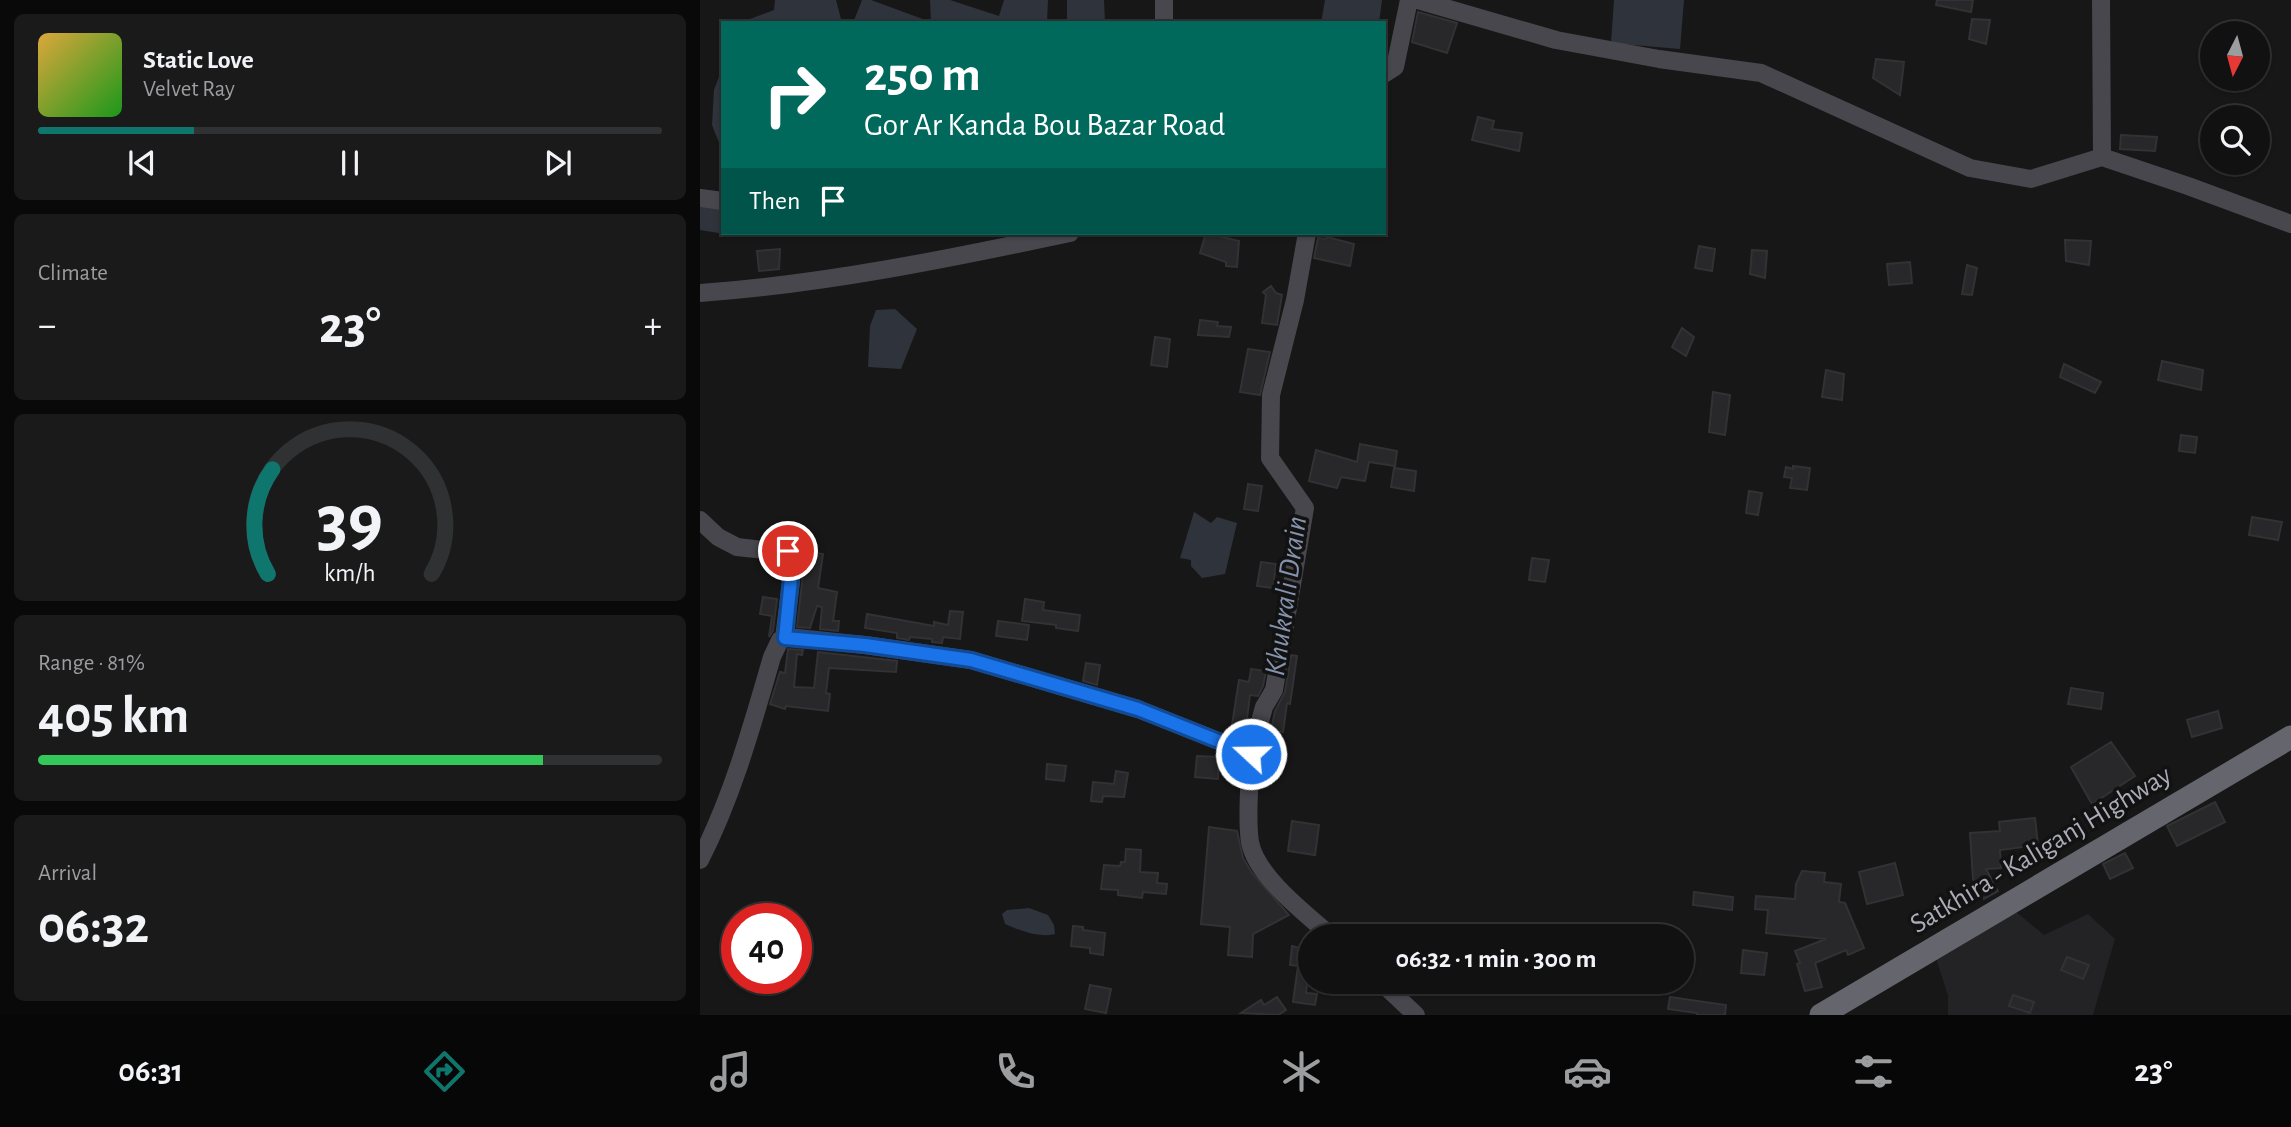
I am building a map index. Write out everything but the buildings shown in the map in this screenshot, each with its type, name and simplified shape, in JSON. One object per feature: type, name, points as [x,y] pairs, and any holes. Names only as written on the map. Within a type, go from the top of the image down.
[{"type":"highway","name":"Satkhira - Kaliganj Highway","points":[[1821,1015],[2291,737]]},
{"type":"street","points":[[1164,0],[1164,21]]},
{"type":"street","points":[[1386,73],[1395,66],[1409,0]]},
{"type":"street","points":[[1418,0],[1556,40],[1659,59],[1760,73],[1970,168],[2031,178],[2102,157],[2291,225]]},
{"type":"street","points":[[2101,0],[2102,157]]},
{"type":"street","points":[[700,198],[721,201]]},
{"type":"street","points":[[700,293],[841,278],[1061,235]]},
{"type":"street","points":[[1307,235],[1295,300],[1271,395],[1270,433],[1270,458],[1305,508],[1274,690],[1265,707],[1251,754],[1250,842],[1258,865],[1318,924]]},
{"type":"street","points":[[700,520],[718,537],[737,547],[792,553],[785,638]]},
{"type":"street","points":[[700,860],[719,823],[740,767],[772,657],[780,640],[785,638],[865,645],[971,660],[1138,709],[1251,754]]},
{"type":"street","points":[[1394,994],[1416,1015]]},
{"type":"shaded area","points":[[775,0],[836,0],[841,21],[744,21],[774,10]]},
{"type":"shaded area","points":[[862,0],[871,0],[928,21],[854,21]]},
{"type":"shaded area","points":[[930,0],[950,0],[999,16],[1004,0],[1048,0],[1047,21],[931,21]]},
{"type":"shaded area","points":[[1067,0],[1104,0],[1105,21],[1067,21]]},
{"type":"shaded area","points":[[1325,0],[1382,0],[1379,21],[1321,21]]},
{"type":"shaded area","points":[[1614,0],[1684,0],[1680,49],[1611,43]]},
{"type":"shaded area","points":[[721,71],[721,148],[712,125],[714,90]]},
{"type":"shaded area","points":[[700,200],[721,203],[721,233],[700,230]]},
{"type":"shaded area","points":[[895,309],[917,329],[901,369],[868,367],[870,326],[876,310]]},
{"type":"shaded area","points":[[1194,512],[1211,523],[1217,517],[1237,523],[1225,574],[1202,578],[1191,566],[1191,560],[1180,558]]},
{"type":"shaded area","points":[[1029,908],[1048,915],[1054,925],[1055,934],[1036,934],[1005,924],[1002,914],[1007,910]]},
{"type":"shaded area","points":[[2015,911],[2044,935],[2088,914],[2115,939],[2093,1015],[1948,1015],[1948,996],[1936,958]]},
{"type":"route","points":[[788,551],[793,558],[785,638],[865,645],[971,660],[1138,709],[1251,754]]},
{"type":"water label","name":"Khukrali Drain","points":[[1286,596]]}]
